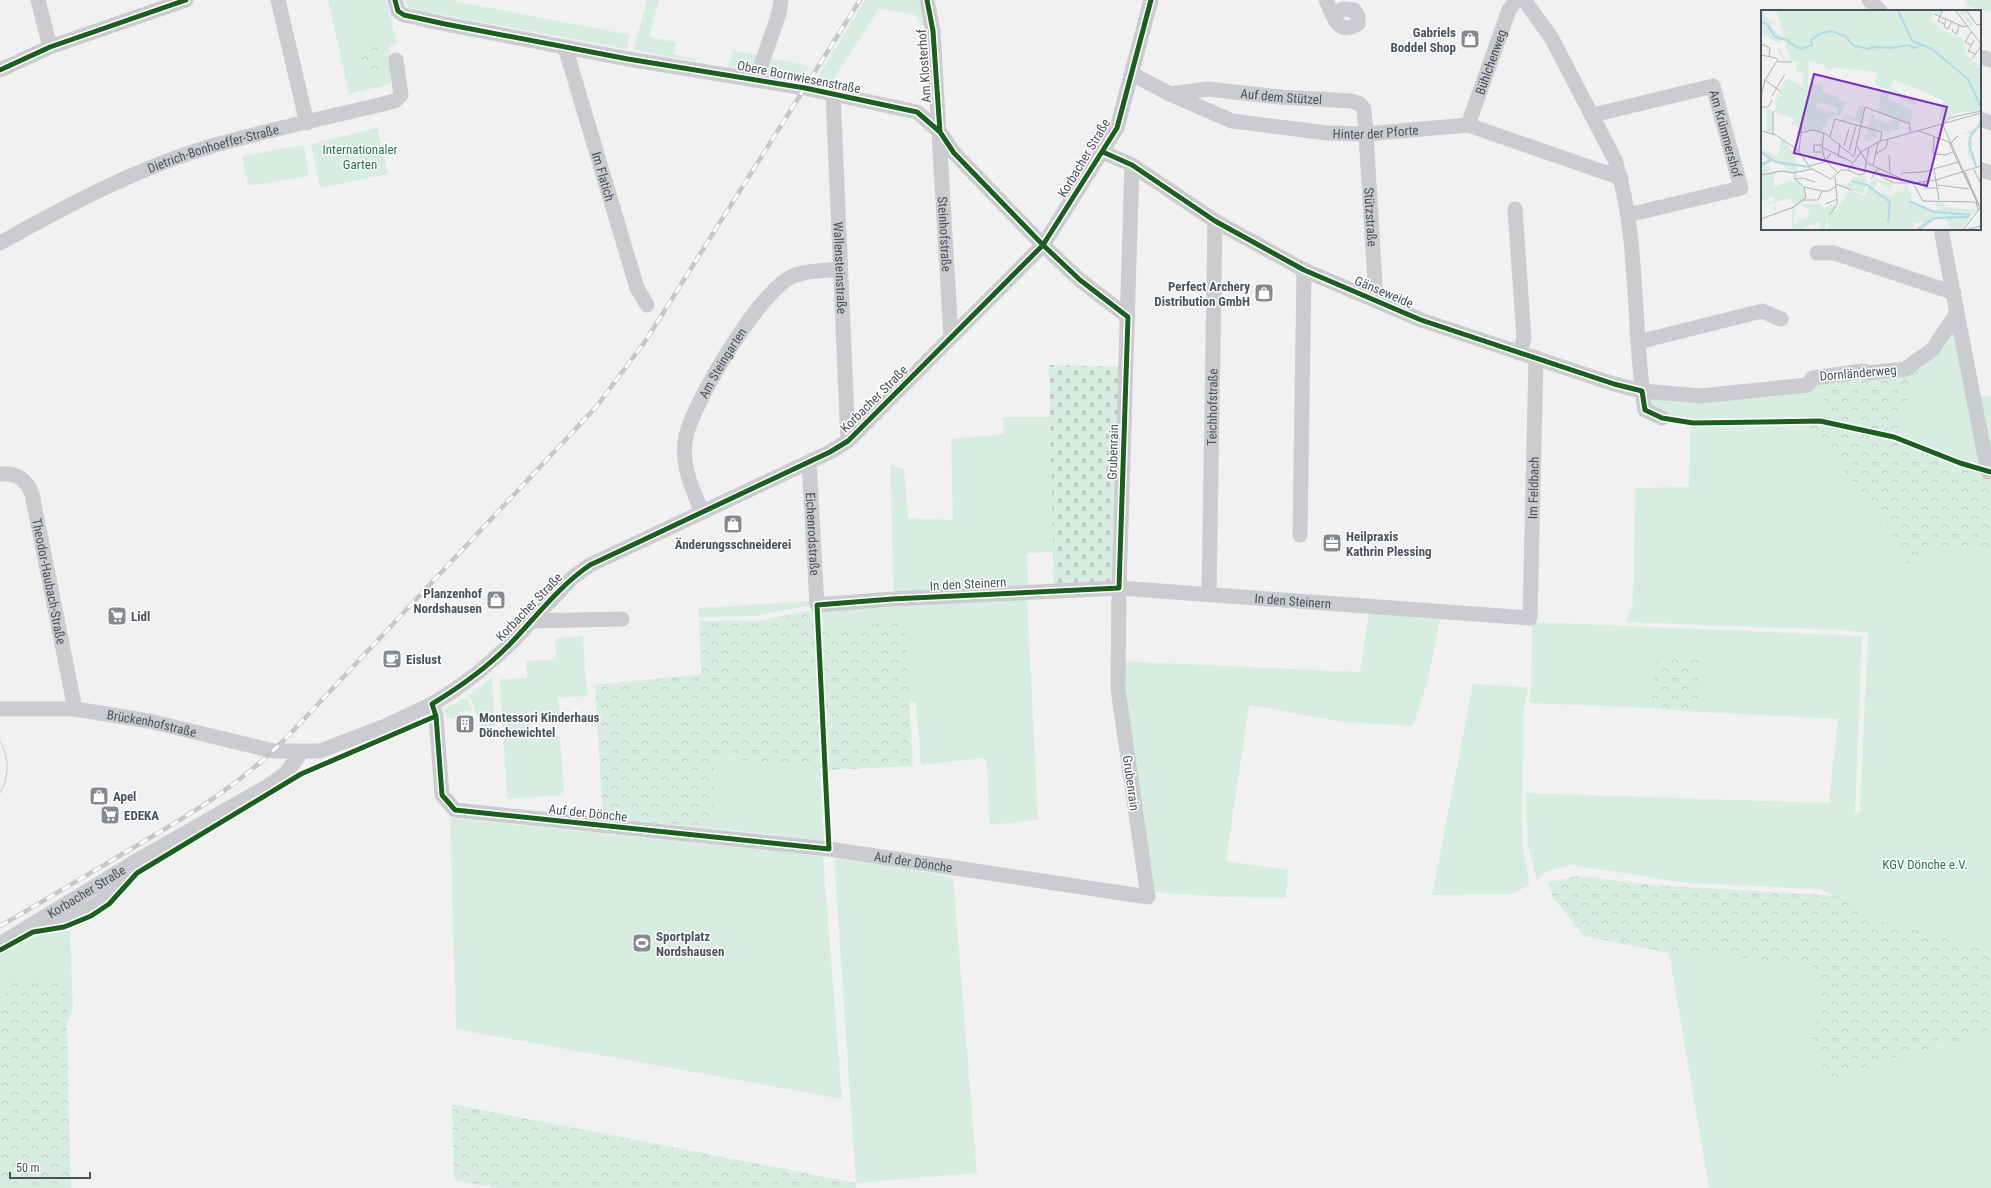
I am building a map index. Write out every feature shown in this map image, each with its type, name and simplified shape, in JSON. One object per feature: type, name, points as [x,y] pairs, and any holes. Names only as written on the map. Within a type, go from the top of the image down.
[{"type":"street","points":[[38,0],[50,47]]},
{"type":"street","points":[[0,70],[50,47],[186,0]]},
{"type":"street","points":[[278,0],[307,123]]},
{"type":"street","name":"Obere Bornwiesenstraße","points":[[395,0],[398,11],[404,15],[565,47],[833,94],[917,112],[940,132],[954,153],[1043,245],[1080,280],[1128,317]]},
{"type":"street","points":[[756,80],[779,13],[781,0]]},
{"type":"street","name":"Am Klosterhof","points":[[927,0],[933,31],[940,132]]},
{"type":"street","name":"Korbacher Straße","points":[[4,942],[34,924],[62,919],[77,914],[102,900],[138,860],[268,786],[285,774],[302,752],[320,751],[383,727],[432,704],[480,671],[509,645],[573,576],[590,565],[809,462],[848,441],[1043,245],[1117,128],[1152,0]]},
{"type":"street","points":[[1326,0],[1333,14]]},
{"type":"street","name":"Bühlchenweg","points":[[1468,125],[1509,10],[1516,0]]},
{"type":"street","points":[[1524,0],[1551,37],[1593,115],[1615,160],[1621,178],[1628,215],[1642,391],[1645,410],[1662,418]]},
{"type":"street","points":[[1869,0],[1879,10]]},
{"type":"street","name":"Im Flatich","points":[[565,47],[637,288],[647,304]]},
{"type":"street","points":[[1981,57],[1991,60]]},
{"type":"street","name":"Dietrich-Bonhoeffer-Straße","points":[[0,243],[59,210],[113,184],[212,146],[395,102],[401,96],[396,60]]},
{"type":"street","name":"Hinter der Pforte","points":[[1132,74],[1170,94],[1232,122],[1327,133],[1366,134],[1468,125],[1621,178]]},
{"type":"street","name":"Am Krümmershof","points":[[1593,115],[1713,86],[1741,188],[1628,215]]},
{"type":"street","name":"Auf dem Stützel","points":[[1170,94],[1207,89],[1280,97],[1352,101],[1360,104],[1364,109],[1366,134]]},
{"type":"street","name":"Wallensteinstraße","points":[[833,94],[848,441]]},
{"type":"street","points":[[1981,118],[1991,123]]},
{"type":"street","name":"Steinhofstraße","points":[[940,132],[951,337]]},
{"type":"street","name":"Stützstraße","points":[[1366,134],[1376,300]]},
{"type":"street","name":"Gänseweide","points":[[1103,152],[1132,165],[1214,221],[1304,270],[1421,320],[1614,384],[1642,391]]},
{"type":"street","name":"Grubenrain","points":[[1132,165],[1119,588],[1118,689],[1148,897]]},
{"type":"street","points":[[1981,169],[1991,173]]},
{"type":"street","points":[[1515,209],[1524,339],[1519,353]]},
{"type":"street","name":"Teichhofstraße","points":[[1209,594],[1214,221]]},
{"type":"street","points":[[1941,230],[1988,472]]},
{"type":"street","points":[[1817,253],[1834,253],[1954,293]]},
{"type":"street","name":"Am Steingarten","points":[[702,512],[692,488],[685,461],[686,437],[704,394],[735,341],[765,298],[790,277],[840,269]]},
{"type":"street","points":[[1300,535],[1304,270]]},
{"type":"street","points":[[1638,342],[1762,311],[1781,319]]},
{"type":"street","name":"Dornländerweg","points":[[1642,391],[1701,396],[1807,385],[1813,378],[1864,371],[1868,374],[1905,369],[1932,350],[1957,313]]},
{"type":"street","name":"Im Feldbach","points":[[1530,618],[1536,358]]},
{"type":"street","name":"Eichenrodstraße","points":[[809,462],[817,605]]},
{"type":"street","name":"Theodor-Haubach-Straße","points":[[0,474],[20,477],[28,484],[32,494],[75,709]]},
{"type":"street","name":"In den Steinern","points":[[817,605],[892,599],[1119,588],[1530,618]]},
{"type":"street","points":[[531,621],[622,619]]},
{"type":"street","name":"Auf der Dönche","points":[[432,704],[436,716],[442,795],[455,810],[829,849],[1148,897]]},
{"type":"street","name":"Brückenhofstraße","points":[[0,709],[75,709],[149,721],[274,751],[302,752]]},
{"type":"green space","points":[[328,0],[386,0],[397,43],[389,45],[391,84],[349,94]]},
{"type":"green space","points":[[404,0],[450,0],[630,35],[627,49],[416,10],[410,8]]},
{"type":"green space","points":[[647,0],[659,0],[649,37],[676,42],[673,54],[695,59],[695,61],[633,50]]},
{"type":"green space","points":[[865,0],[922,0],[927,31],[915,15],[879,9],[830,84],[815,82]]},
{"type":"green space","points":[[1966,0],[1991,0],[1991,12],[1966,6]]},
{"type":"green space","points":[[359,44],[378,45],[379,74],[370,75],[368,63],[358,62]]},
{"type":"green space","points":[[733,50],[757,55],[750,70],[727,67]]},
{"type":"green space","points":[[769,58],[809,66],[803,80],[765,73]]},
{"type":"green space","name":"Internationaler Garten","points":[[377,128],[388,174],[320,188],[311,144]]},
{"type":"green space","points":[[304,145],[309,176],[248,186],[242,156]]},
{"type":"green space","points":[[1957,313],[1988,472],[1894,437],[1925,355]]},
{"type":"green space","points":[[1925,355],[1894,437],[1960,463],[1991,472],[1991,550],[1933,545],[1911,571],[1880,513],[1817,438],[1805,421],[1824,422],[1821,376],[1868,373]]},
{"type":"green space","points":[[1049,365],[1126,367],[1119,588],[1054,585]]},
{"type":"green space","name":"KGV Dönche e.V.","points":[[1821,377],[1824,422],[1806,422],[1817,438],[1880,513],[1911,571],[1932,545],[1991,550],[1991,948],[1857,916],[1858,897],[1834,896],[1819,889],[1687,883],[1572,865],[1547,871],[1537,881],[1528,846],[1526,793],[1829,803],[1838,719],[1699,712],[1701,653],[1656,661],[1650,708],[1529,703],[1531,690],[1532,622],[1862,636],[1855,812],[1860,812],[1868,633],[1842,630],[1626,622],[1633,604],[1635,488],[1689,487],[1690,422],[1662,418],[1645,410],[1642,391],[1701,396]]},
{"type":"green space","points":[[1991,396],[1991,469],[1979,397]]},
{"type":"green space","points":[[1002,417],[1050,417],[1054,552],[1027,553],[1028,586],[894,595],[890,465],[904,469],[908,518],[953,520],[951,439],[1004,434]]},
{"type":"green space","points":[[1027,598],[1038,820],[990,825],[987,766],[985,758],[921,765],[916,702],[909,701],[905,622],[823,628],[822,611]]},
{"type":"green space","points":[[812,601],[812,605],[754,616],[699,617],[698,608]]},
{"type":"green space","points":[[1370,606],[1442,611],[1428,679],[1413,726],[1343,722],[1249,705],[1226,861],[1288,870],[1286,898],[1225,897],[1153,892],[1118,661],[1360,672]]},
{"type":"green space","points":[[813,610],[814,629],[905,622],[913,766],[830,770],[715,757],[712,828],[603,818],[595,685],[701,674],[699,621],[757,621]]},
{"type":"green space","points":[[583,636],[587,696],[558,698],[560,716],[530,719],[531,738],[560,736],[564,795],[507,799],[500,679],[527,678],[526,661],[556,659],[555,638]]},
{"type":"green space","points":[[1701,653],[1699,712],[1650,708],[1656,661]]},
{"type":"green space","points":[[492,677],[495,726],[482,728],[469,695]]},
{"type":"green space","points":[[1473,684],[1528,687],[1523,713],[1522,844],[1530,885],[1511,894],[1432,895]]},
{"type":"green space","points":[[467,697],[472,710],[466,712],[465,710],[458,713],[459,716],[451,719],[445,715],[444,709]]},
{"type":"green space","points":[[715,757],[820,769],[824,841],[712,828]]},
{"type":"green space","name":"Sportplatz Nordshausen","points":[[450,818],[823,856],[842,1099],[456,1029]]},
{"type":"green space","points":[[834,857],[884,863],[953,878],[977,1173],[856,1183]]},
{"type":"green space","points":[[1578,876],[1653,885],[1858,897],[1858,916],[1991,948],[1991,1030],[1966,1041],[1904,1054],[1830,1082],[1812,1044],[1822,995],[1812,963],[1669,953],[1584,936],[1553,898],[1548,882]]},
{"type":"green space","points":[[70,930],[73,1008],[41,1098],[0,1188],[0,953],[34,937]]},
{"type":"green space","points":[[1669,953],[1813,963],[1822,995],[1812,1044],[1904,1054],[1966,1041],[1991,1030],[1991,1188],[1709,1188]]},
{"type":"green space","points":[[13,978],[58,984],[66,994],[71,1188],[0,1188],[0,1002]]},
{"type":"green space","points":[[452,1104],[856,1183],[856,1188],[496,1188],[454,1180]]},
{"type":"tram line","points":[[0,741],[7,760],[7,774],[0,793]]},
{"type":"railway","points":[[0,926],[195,811],[215,798],[253,769],[290,734],[597,406],[646,340],[860,0]]},
{"type":"cycle path","points":[[0,70],[50,47],[186,0]]},
{"type":"cycle path","points":[[395,0],[398,11],[404,15],[445,24],[628,59],[805,88],[917,112],[940,132],[954,153],[1043,245],[1080,280],[1128,317],[1119,588],[892,599],[817,605],[829,849],[455,810],[442,795],[436,716],[432,704],[483,669],[510,644],[568,582],[590,565],[830,452],[848,441],[1043,245],[1117,128],[1151,0]]},
{"type":"cycle path","points":[[927,0],[933,31],[940,132]]},
{"type":"cycle path","points":[[1103,152],[1132,165],[1215,221],[1304,270],[1421,320],[1614,384],[1642,391],[1645,410],[1662,418],[1693,423],[1820,421],[1894,437],[1960,463],[1991,472]]},
{"type":"cycle path","points":[[0,950],[33,932],[64,927],[91,916],[109,904],[137,873],[301,774],[436,716]]},
{"type":"place","name":"Gabriels Boddel Shop","points":[[1470,39]]},
{"type":"place","name":"Perfect Archery Distribution GmbH","points":[[1264,293]]},
{"type":"place","name":"Änderungsschneiderei","points":[[733,524]]},
{"type":"place","name":"Heilpraxis Kathrin Plessing","points":[[1332,543]]},
{"type":"place","name":"Planzenhof Nordshausen","points":[[496,600]]},
{"type":"place","name":"Lidl","points":[[117,616]]},
{"type":"place","name":"Eislust","points":[[392,659]]},
{"type":"place","name":"Montessori Kinderhaus Dönchewichtel","points":[[465,724]]},
{"type":"place","name":"Apel","points":[[99,796]]},
{"type":"place","name":"EDEKA","points":[[110,815]]},
{"type":"place","name":"Sportplatz Nordshausen","points":[[642,943]]}]
